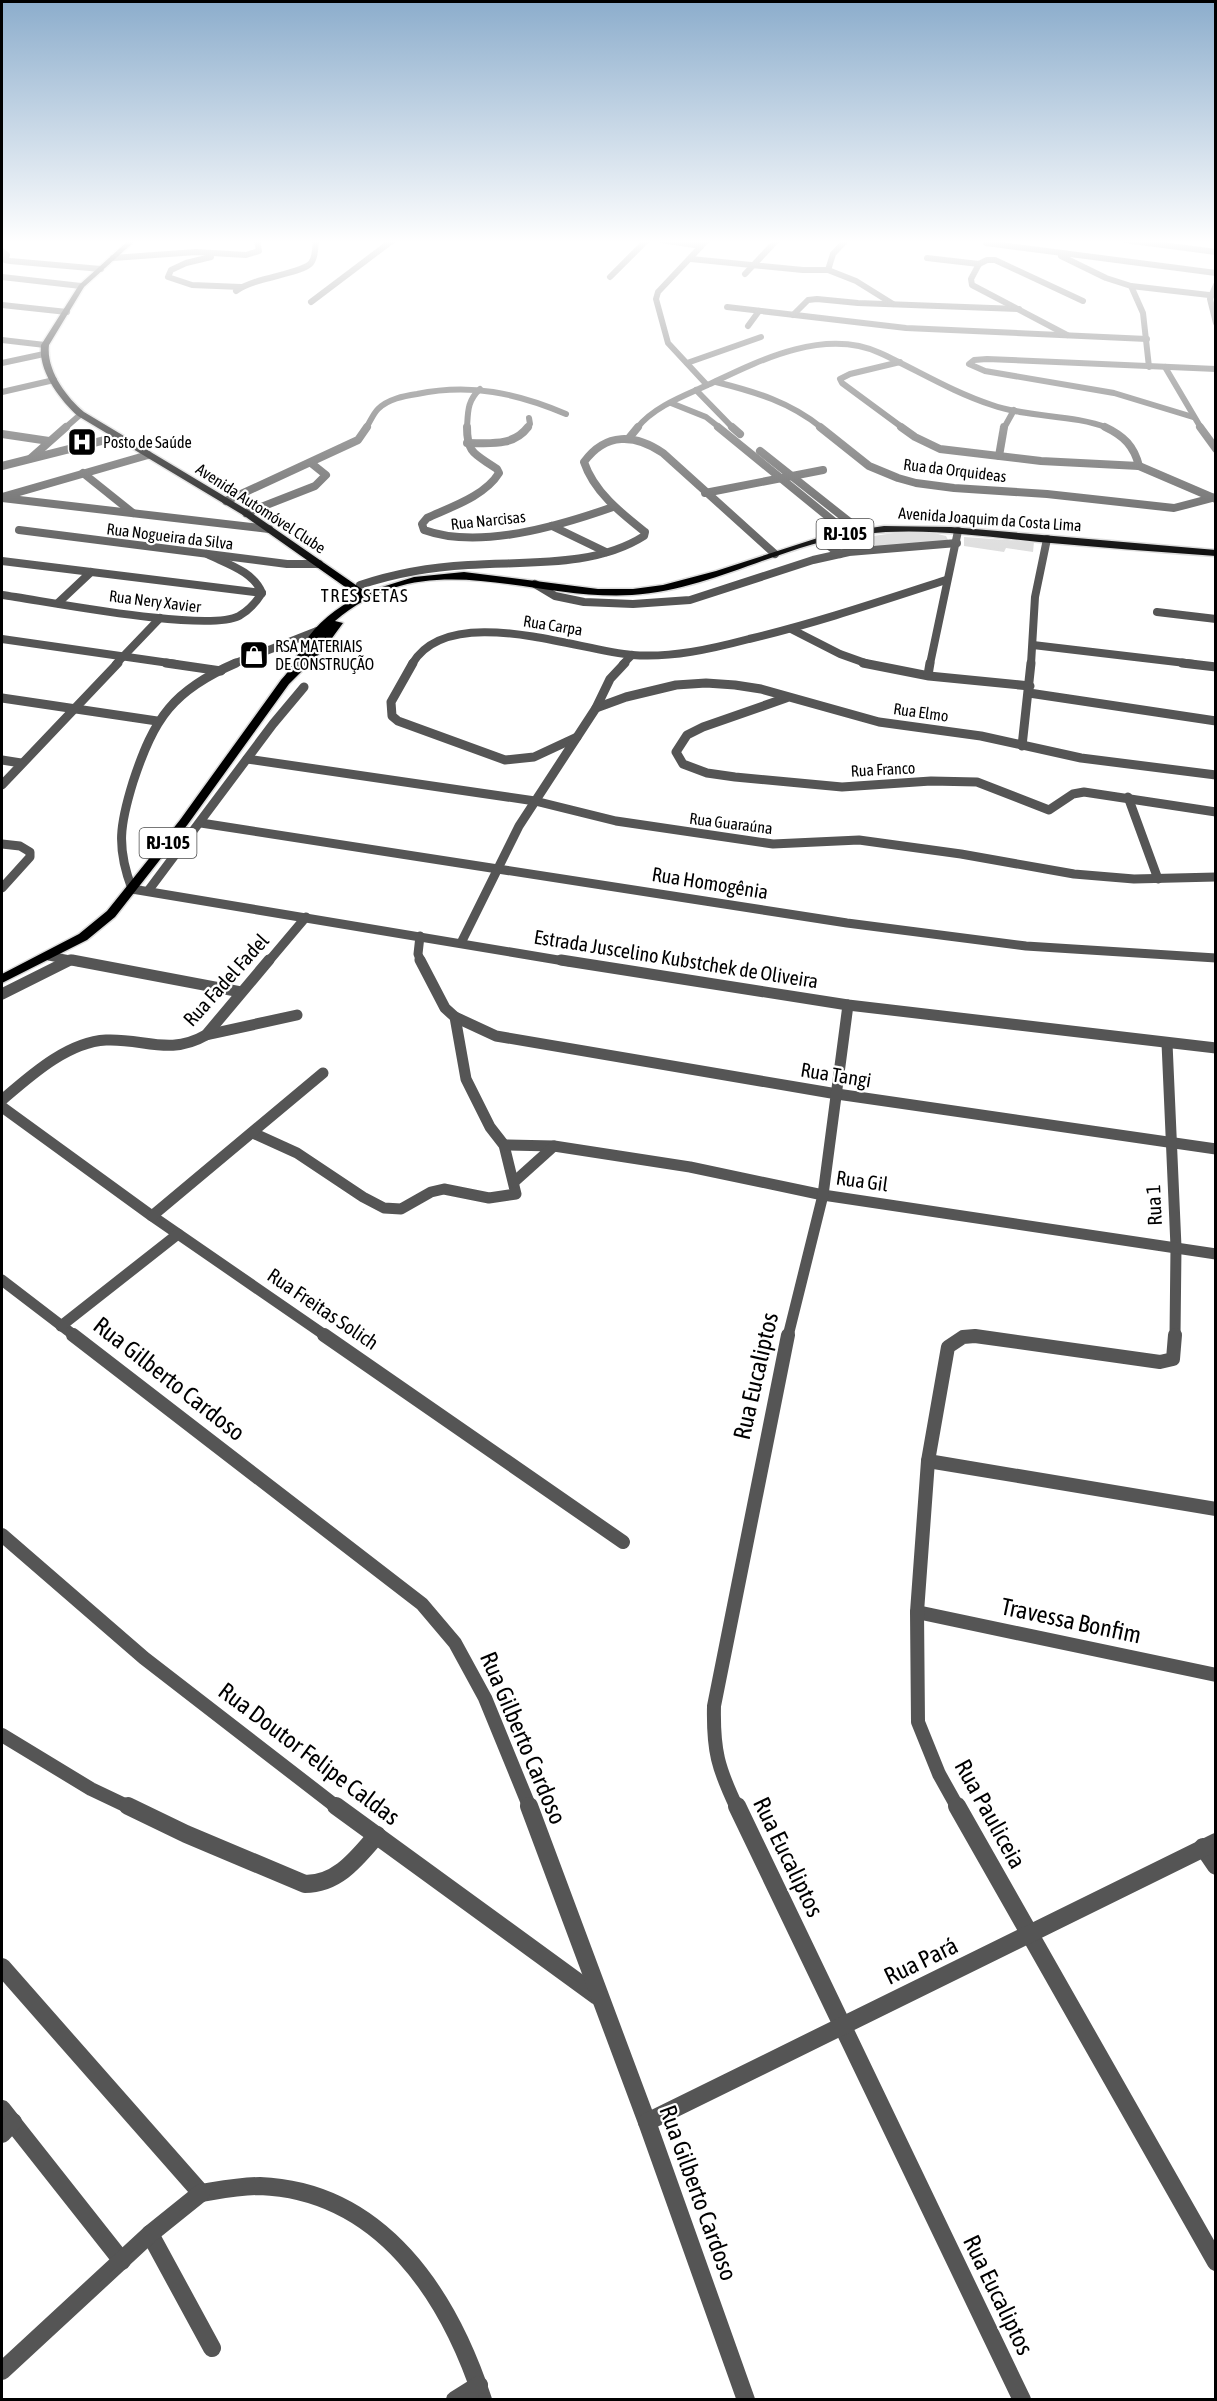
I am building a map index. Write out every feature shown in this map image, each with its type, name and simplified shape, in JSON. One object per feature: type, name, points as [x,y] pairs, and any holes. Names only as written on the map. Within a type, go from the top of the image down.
[{"type":"main road","name":"Avenida Automóvel Clube","points":[[46,352],[54,380],[68,403],[81,414],[246,513],[319,564],[355,585],[365,596]]},
{"type":"main road","name":"Avenida Joaquim da Costa Lima","points":[[2,979],[82,937],[111,914],[184,822],[297,668],[316,652],[343,618],[393,589],[483,579],[610,592],[656,589],[726,571],[821,540],[848,533],[885,529],[958,531],[1215,553]]},
{"type":"main road","points":[[343,609],[355,585],[393,589]]},
{"type":"main road","points":[[358,608],[365,596],[393,589]]},
{"type":"main road","name":"Avenida Joaquim da Costa Lima","points":[[297,668],[306,646],[317,631],[343,609],[365,596]]},
{"type":"street","points":[[2,363],[38,352]]},
{"type":"street","points":[[677,352],[707,384]]},
{"type":"street","points":[[687,363],[708,359],[721,352]]},
{"type":"street","points":[[355,585],[386,576],[437,567],[560,560],[606,552],[644,536],[645,532],[641,527],[613,507],[587,471],[584,462],[589,454],[629,438],[644,419],[707,384],[716,382],[766,357],[784,352]]},
{"type":"street","points":[[878,352],[951,389],[993,406],[1106,427],[1123,437],[1135,450],[1139,466]]},
{"type":"street","points":[[1147,352],[1149,367]]},
{"type":"street","points":[[1193,417],[1114,393],[985,371],[969,364],[974,360],[987,359],[1215,369]]},
{"type":"street","points":[[900,362],[850,374],[840,379],[842,383],[898,425],[929,445],[953,452],[1064,463],[1139,466],[1215,498]]},
{"type":"street","points":[[1165,367],[1193,417],[1215,449]]},
{"type":"street","points":[[2,392],[54,380]]},
{"type":"street","name":"Rua da Orquideas","points":[[716,382],[782,401],[798,410],[867,464],[882,472],[902,478],[968,489],[1048,494],[1155,507],[1188,506],[1215,498]]},
{"type":"street","points":[[226,501],[358,440],[379,408],[389,401],[458,387],[480,389],[540,402],[566,414]]},
{"type":"street","points":[[480,389],[472,396],[468,405],[467,443],[505,443],[516,440],[525,433],[530,424],[529,418]]},
{"type":"street","points":[[696,390],[718,416],[753,446],[861,531]]},
{"type":"street","points":[[671,403],[701,414],[848,533]]},
{"type":"street","points":[[999,456],[1001,434],[1005,422],[1014,410]]},
{"type":"street","points":[[30,458],[81,414]]},
{"type":"street","points":[[1203,431],[1215,432]]},
{"type":"street","points":[[2,434],[49,441]]},
{"type":"street","points":[[2,466],[117,437]]},
{"type":"street","points":[[629,438],[663,453],[775,554]]},
{"type":"street","name":"Rua Narcisas","points":[[467,443],[470,450],[497,469],[497,479],[485,488],[427,518],[422,524],[424,530],[431,535],[453,538],[552,526],[613,507]]},
{"type":"street","points":[[743,448],[753,446]]},
{"type":"street","points":[[2,497],[148,455]]},
{"type":"street","points":[[246,513],[315,486],[326,475],[311,463]]},
{"type":"street","points":[[705,493],[823,471]]},
{"type":"street","points":[[83,473],[134,513]]},
{"type":"street","points":[[2,497],[37,504],[134,513],[269,530]]},
{"type":"street","points":[[552,526],[606,552]]},
{"type":"street","name":"Rua Nogueira da Silva","points":[[19,530],[287,564],[319,564]]},
{"type":"street","points":[[928,675],[958,531]]},
{"type":"street","points":[[1022,746],[1034,645],[1035,597],[1047,539]]},
{"type":"street","points":[[821,540],[840,554]]},
{"type":"street","points":[[534,584],[555,596],[584,602],[633,604],[690,600],[813,560],[840,554],[957,543]]},
{"type":"street","points":[[2,561],[262,593],[254,579],[207,554]]},
{"type":"street","points":[[58,603],[91,572]]},
{"type":"street","name":"Rua Carpa","points":[[577,736],[533,758],[505,760],[398,721],[392,716],[391,702],[415,660],[431,644],[459,633],[474,631],[505,633],[632,655],[688,653],[791,628],[946,580]]},
{"type":"street","name":"Rua Nery Xavier","points":[[2,596],[193,622],[226,621],[239,616],[257,601],[262,593]]},
{"type":"street","points":[[1157,612],[1215,619]]},
{"type":"street","points":[[2,784],[160,618]]},
{"type":"street","points":[[791,628],[849,658],[869,665],[1215,721]]},
{"type":"street","points":[[132,889],[118,843],[122,816],[144,749],[157,721],[182,693],[221,671],[317,631]]},
{"type":"street","points":[[2,639],[221,671]]},
{"type":"street","points":[[1034,645],[1215,667]]},
{"type":"street","points":[[461,943],[498,868],[535,801],[596,708],[615,672],[632,655]]},
{"type":"street","name":"Rua Elmo","points":[[596,708],[626,697],[676,685],[706,683],[761,689],[786,698],[879,722],[981,736],[1081,758],[1215,775]]},
{"type":"street","points":[[148,891],[273,724],[304,687]]},
{"type":"street","points":[[606,689],[626,697]]},
{"type":"street","points":[[2,698],[157,721]]},
{"type":"street","name":"Rua Franco","points":[[786,698],[703,727],[687,735],[676,752],[678,758],[683,764],[707,772],[842,786],[931,781],[977,783],[1049,810],[1073,794],[1079,793],[1128,797],[1215,812]]},
{"type":"street","points":[[255,724],[273,724]]},
{"type":"street","name":"Rua Guaraúna","points":[[247,759],[535,801],[616,821],[773,844],[859,840],[960,854],[1074,874],[1158,879],[1215,877]]},
{"type":"street","points":[[2,760],[21,763]]},
{"type":"street","points":[[1128,797],[1158,879]]},
{"type":"street","name":"Rua Homogênia","points":[[201,823],[847,923],[1026,946],[1215,958]]},
{"type":"street","points":[[2,844],[26,849],[30,857],[2,888]]},
{"type":"street","name":"Estrada Juscelino Kubstchek de Oliveira","points":[[132,889],[848,1005],[1215,1048]]},
{"type":"street","name":"Rua Fadel Fadel","points":[[2,1100],[20,1084],[88,1044],[102,1040],[127,1040],[181,1047],[197,1042],[206,1035],[306,917]]},
{"type":"street","points":[[420,936],[418,954],[424,970],[445,1008],[455,1017],[466,1079],[490,1127],[504,1145],[515,1188]]},
{"type":"street","points":[[49,956],[241,992]]},
{"type":"street","points":[[2,994],[70,960]]},
{"type":"street","name":"Rua Eucaliptos","points":[[848,1005],[823,1195],[772,1407],[714,1706],[713,1740],[721,1774],[1022,2400]]},
{"type":"street","points":[[206,1035],[297,1015]]},
{"type":"street","name":"Rua Tangi","points":[[455,1017],[496,1036],[837,1094],[1215,1149]]},
{"type":"street","name":"Rua 1","points":[[953,1342],[963,1337],[975,1336],[1160,1362],[1173,1359],[1175,1354],[1176,1247],[1167,1044]]},
{"type":"street","points":[[152,1216],[323,1074]]},
{"type":"street","name":"Rua Freitas Solich","points":[[2,1107],[152,1216],[622,1542]]},
{"type":"street","points":[[253,1133],[310,1160],[369,1200],[388,1208],[404,1208],[436,1190],[445,1189],[493,1199],[515,1188],[554,1146]]},
{"type":"street","name":"Rua Gil","points":[[504,1145],[554,1146],[690,1167],[823,1195],[1215,1254]]},
{"type":"street","points":[[61,1326],[178,1234]]},
{"type":"street","name":"Rua Gilberto Cardoso","points":[[2,1280],[422,1604],[455,1643],[485,1698],[513,1762],[598,1996],[647,2122],[746,2400]]},
{"type":"street","name":"Rua Pauliceia","points":[[953,1342],[948,1347],[945,1356],[928,1461],[917,1612],[918,1722],[925,1744],[1030,1935],[1215,2262]]},
{"type":"street","points":[[928,1461],[1215,1509]]},
{"type":"street","name":"Rua Doutor Felipe Caldas","points":[[2,1535],[114,1633],[213,1713],[598,1996]]},
{"type":"street","name":"Travessa Bonfim","points":[[917,1612],[1215,1675]]},
{"type":"street","points":[[2,1735],[91,1789],[186,1834],[305,1884],[314,1886],[337,1874],[377,1834]]},
{"type":"street","points":[[1209,1845],[1215,1866]]},
{"type":"street","name":"Rua Pará","points":[[647,2122],[1209,1845]]},
{"type":"street","points":[[2,1967],[201,2193]]},
{"type":"street","points":[[5,2122],[122,2261]]},
{"type":"street","points":[[2,2371],[150,2234],[201,2193],[269,2186],[329,2203],[371,2223],[413,2267],[443,2307],[481,2392],[455,2400]]},
{"type":"street","points":[[150,2234],[212,2348]]},
{"type":"shaded area","points":[[901,532],[930,532],[946,536],[948,540],[947,542],[844,551],[831,542]]},
{"type":"shaded area","points":[[964,537],[1034,542],[1033,552],[1006,548],[1004,552],[964,546]]},
{"type":"place","name":"Posto de Saúde","points":[[82,442]]},
{"type":"place","name":"RSA MATERIAIS DE CONSTRUÇÃO","points":[[254,655]]},
{"type":"district","name":"TRES SETAS","points":[[365,596]]}]
